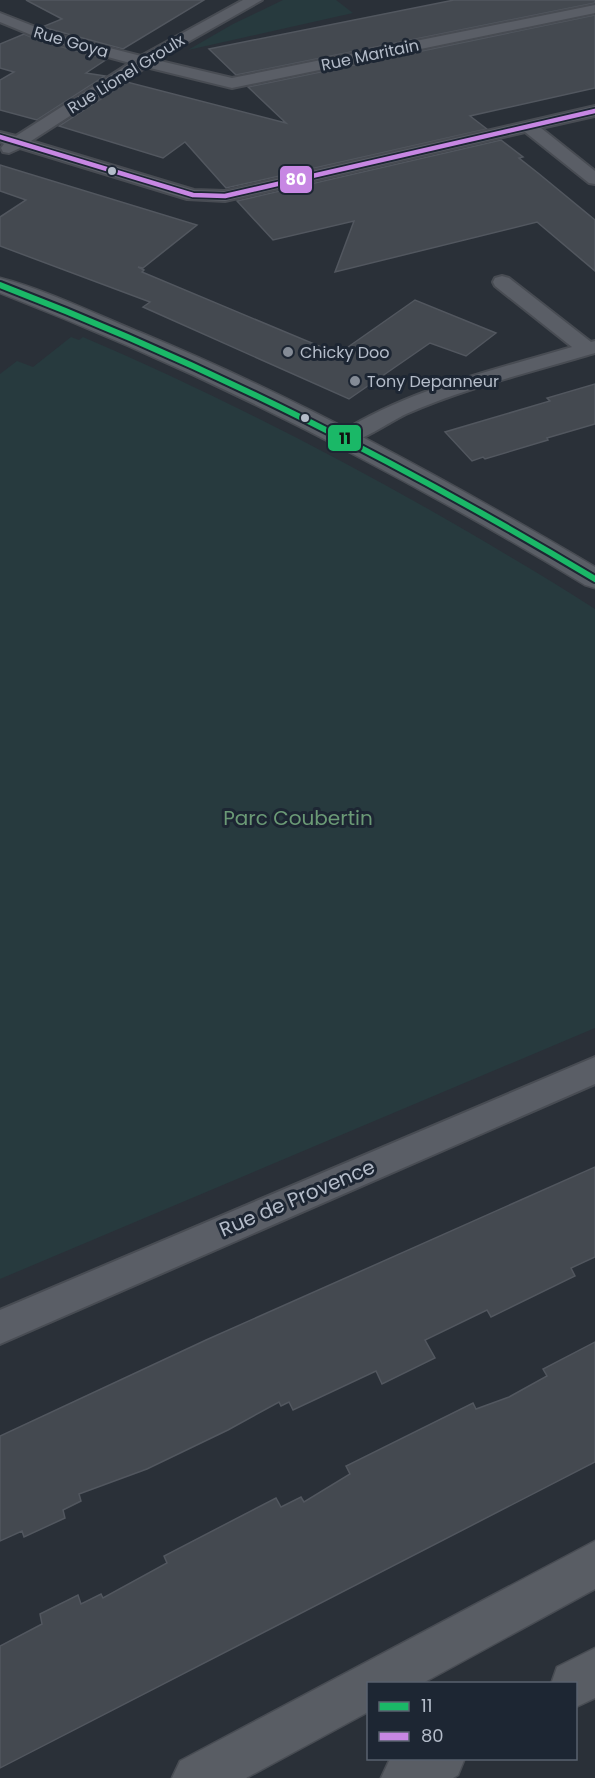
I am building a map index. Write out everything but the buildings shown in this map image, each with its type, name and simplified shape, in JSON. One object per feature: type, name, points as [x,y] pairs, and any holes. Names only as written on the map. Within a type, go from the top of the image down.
[{"type":"main road","points":[[374,1682],[595,1564]]},
{"type":"main road","points":[[576,1682],[595,1672]]},
{"type":"main road","points":[[197,1778],[367,1686]]},
{"type":"main road","points":[[406,1778],[438,1760]]},
{"type":"street","name":"Rue Lionel Groulx","points":[[0,154],[202,26],[255,0]]},
{"type":"street","name":"Rue Maritain","points":[[145,62],[218,81],[239,82],[595,9]]},
{"type":"street","name":"Rue Goya","points":[[0,17],[46,36],[145,62]]},
{"type":"street","points":[[0,137],[176,190],[209,196],[240,193],[595,111]]},
{"type":"street","points":[[529,127],[595,179]]},
{"type":"street","points":[[502,282],[591,348]]},
{"type":"street","points":[[0,285],[86,317],[212,371],[348,438],[595,579]]},
{"type":"street","points":[[348,438],[388,413],[434,394],[591,348]]},
{"type":"street","name":"Rue de Provence","points":[[0,1327],[595,1070]]},
{"type":"green space","points":[[283,0],[336,0],[353,13],[188,50],[233,24]]},
{"type":"green space","name":"Parc Coubertin","points":[[71,337],[79,340],[83,337],[133,359],[328,454],[470,533],[595,609],[595,1028],[0,1279],[0,374],[17,361],[33,367]]},
{"type":"transit line","name":"80","points":[[0,137],[193,195],[225,196],[595,111]]},
{"type":"transit line","name":"11","points":[[0,285],[154,347],[305,417],[451,495],[595,579]]},
{"type":"place","name":"Chicky Doo","points":[[288,352]]},
{"type":"place","name":"Tony Depanneur","points":[[355,381]]}]
